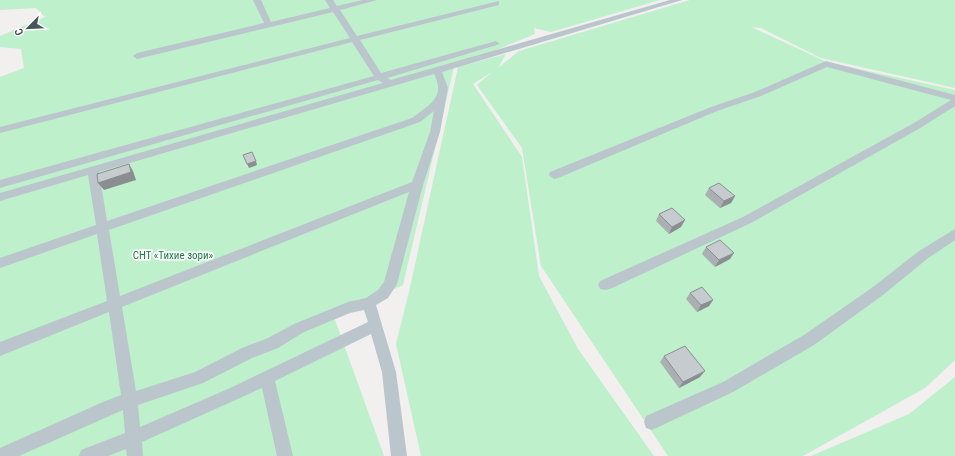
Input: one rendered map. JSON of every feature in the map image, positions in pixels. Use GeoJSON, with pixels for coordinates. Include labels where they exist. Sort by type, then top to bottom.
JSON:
{"type":"FeatureCollection","features":[{"type":"Feature","properties":{"kind":"street"},"geometry":{"type":"LineString","coordinates":[[257,0],[268,24]]}},
{"type":"Feature","properties":{"kind":"street"},"geometry":{"type":"LineString","coordinates":[[329,0],[380,78],[391,83]]}},
{"type":"Feature","properties":{"kind":"street"},"geometry":{"type":"LineString","coordinates":[[137,56],[373,0]]}},
{"type":"Feature","properties":{"kind":"street"},"geometry":{"type":"LineString","coordinates":[[0,197],[678,0]]}},
{"type":"Feature","properties":{"kind":"street"},"geometry":{"type":"LineString","coordinates":[[0,130],[496,3]]}},
{"type":"Feature","properties":{"kind":"street"},"geometry":{"type":"LineString","coordinates":[[0,184],[380,78],[395,72],[496,44]]}},
{"type":"Feature","properties":{"kind":"street"},"geometry":{"type":"LineString","coordinates":[[554,175],[758,94],[826,64],[955,98]]}},
{"type":"Feature","properties":{"kind":"street"},"geometry":{"type":"LineString","coordinates":[[1,456],[108,407],[198,378],[247,353],[273,343],[299,328],[348,308],[369,303],[383,294],[390,284],[417,185],[434,132],[443,92],[441,78],[436,71]]}},
{"type":"Feature","properties":{"kind":"street"},"geometry":{"type":"LineString","coordinates":[[0,263],[101,230],[416,120],[441,100]]}},
{"type":"Feature","properties":{"kind":"street"},"geometry":{"type":"LineString","coordinates":[[605,285],[747,220],[859,156],[918,125],[955,102]]}},
{"type":"Feature","properties":{"kind":"street"},"geometry":{"type":"LineString","coordinates":[[93,170],[113,304],[122,343],[130,401],[134,456]]}},
{"type":"Feature","properties":{"kind":"street"},"geometry":{"type":"LineString","coordinates":[[0,349],[417,185]]}},
{"type":"Feature","properties":{"kind":"street"},"geometry":{"type":"LineString","coordinates":[[652,422],[728,387],[809,340],[878,292],[923,255],[955,234]]}},
{"type":"Feature","properties":{"kind":"street"},"geometry":{"type":"LineString","coordinates":[[369,303],[389,372],[400,456]]}},
{"type":"Feature","properties":{"kind":"street"},"geometry":{"type":"LineString","coordinates":[[87,456],[133,439],[267,378],[376,325]]}},
{"type":"Feature","properties":{"kind":"street"},"geometry":{"type":"LineString","coordinates":[[267,378],[285,456]]}},
{"type":"Feature","properties":{"kind":"green space","name":"СНТ «Тихие зори»"},"geometry":{"type":"Polygon","coordinates":[[[0,0],[660,0],[551,32],[534,28],[535,34],[454,67],[403,285],[334,317],[384,456],[0,456],[0,77],[24,68],[21,49],[0,47],[0,36],[45,17],[36,8],[0,10],[0,0]]]}},
{"type":"Feature","properties":{"kind":"green space"},"geometry":{"type":"Polygon","coordinates":[[[690,0],[955,0],[955,88],[821,58],[761,28],[751,27],[827,62],[955,90],[955,360],[925,388],[803,456],[668,456],[541,266],[522,148],[477,85],[492,72],[473,84],[522,157],[539,276],[578,349],[654,456],[421,456],[396,344],[409,292],[458,67],[506,54],[498,68],[519,51],[690,0]]]}},
{"type":"Feature","properties":{"kind":"green space"},"geometry":{"type":"Polygon","coordinates":[[[955,377],[955,456],[811,456],[909,414],[955,377]]]}},
{"type":"Feature","properties":{"kind":"building"},"geometry":{"type":"Polygon","coordinates":[[[252,152],[256,161],[247,164],[243,155],[252,152]]]}},
{"type":"Feature","properties":{"kind":"building"},"geometry":{"type":"Polygon","coordinates":[[[129,164],[131,172],[98,183],[97,174],[129,164]]]}},
{"type":"Feature","properties":{"kind":"building"},"geometry":{"type":"Polygon","coordinates":[[[719,183],[735,196],[724,201],[709,188],[719,183]]]}},
{"type":"Feature","properties":{"kind":"building"},"geometry":{"type":"Polygon","coordinates":[[[672,208],[685,220],[672,227],[659,214],[672,208]]]}},
{"type":"Feature","properties":{"kind":"building"},"geometry":{"type":"Polygon","coordinates":[[[720,240],[734,253],[719,260],[706,247],[720,240]]]}},
{"type":"Feature","properties":{"kind":"building"},"geometry":{"type":"Polygon","coordinates":[[[702,287],[713,300],[701,305],[690,293],[702,287]]]}},
{"type":"Feature","properties":{"kind":"building"},"geometry":{"type":"Polygon","coordinates":[[[685,346],[705,371],[683,382],[664,356],[685,346]]]}}]}
